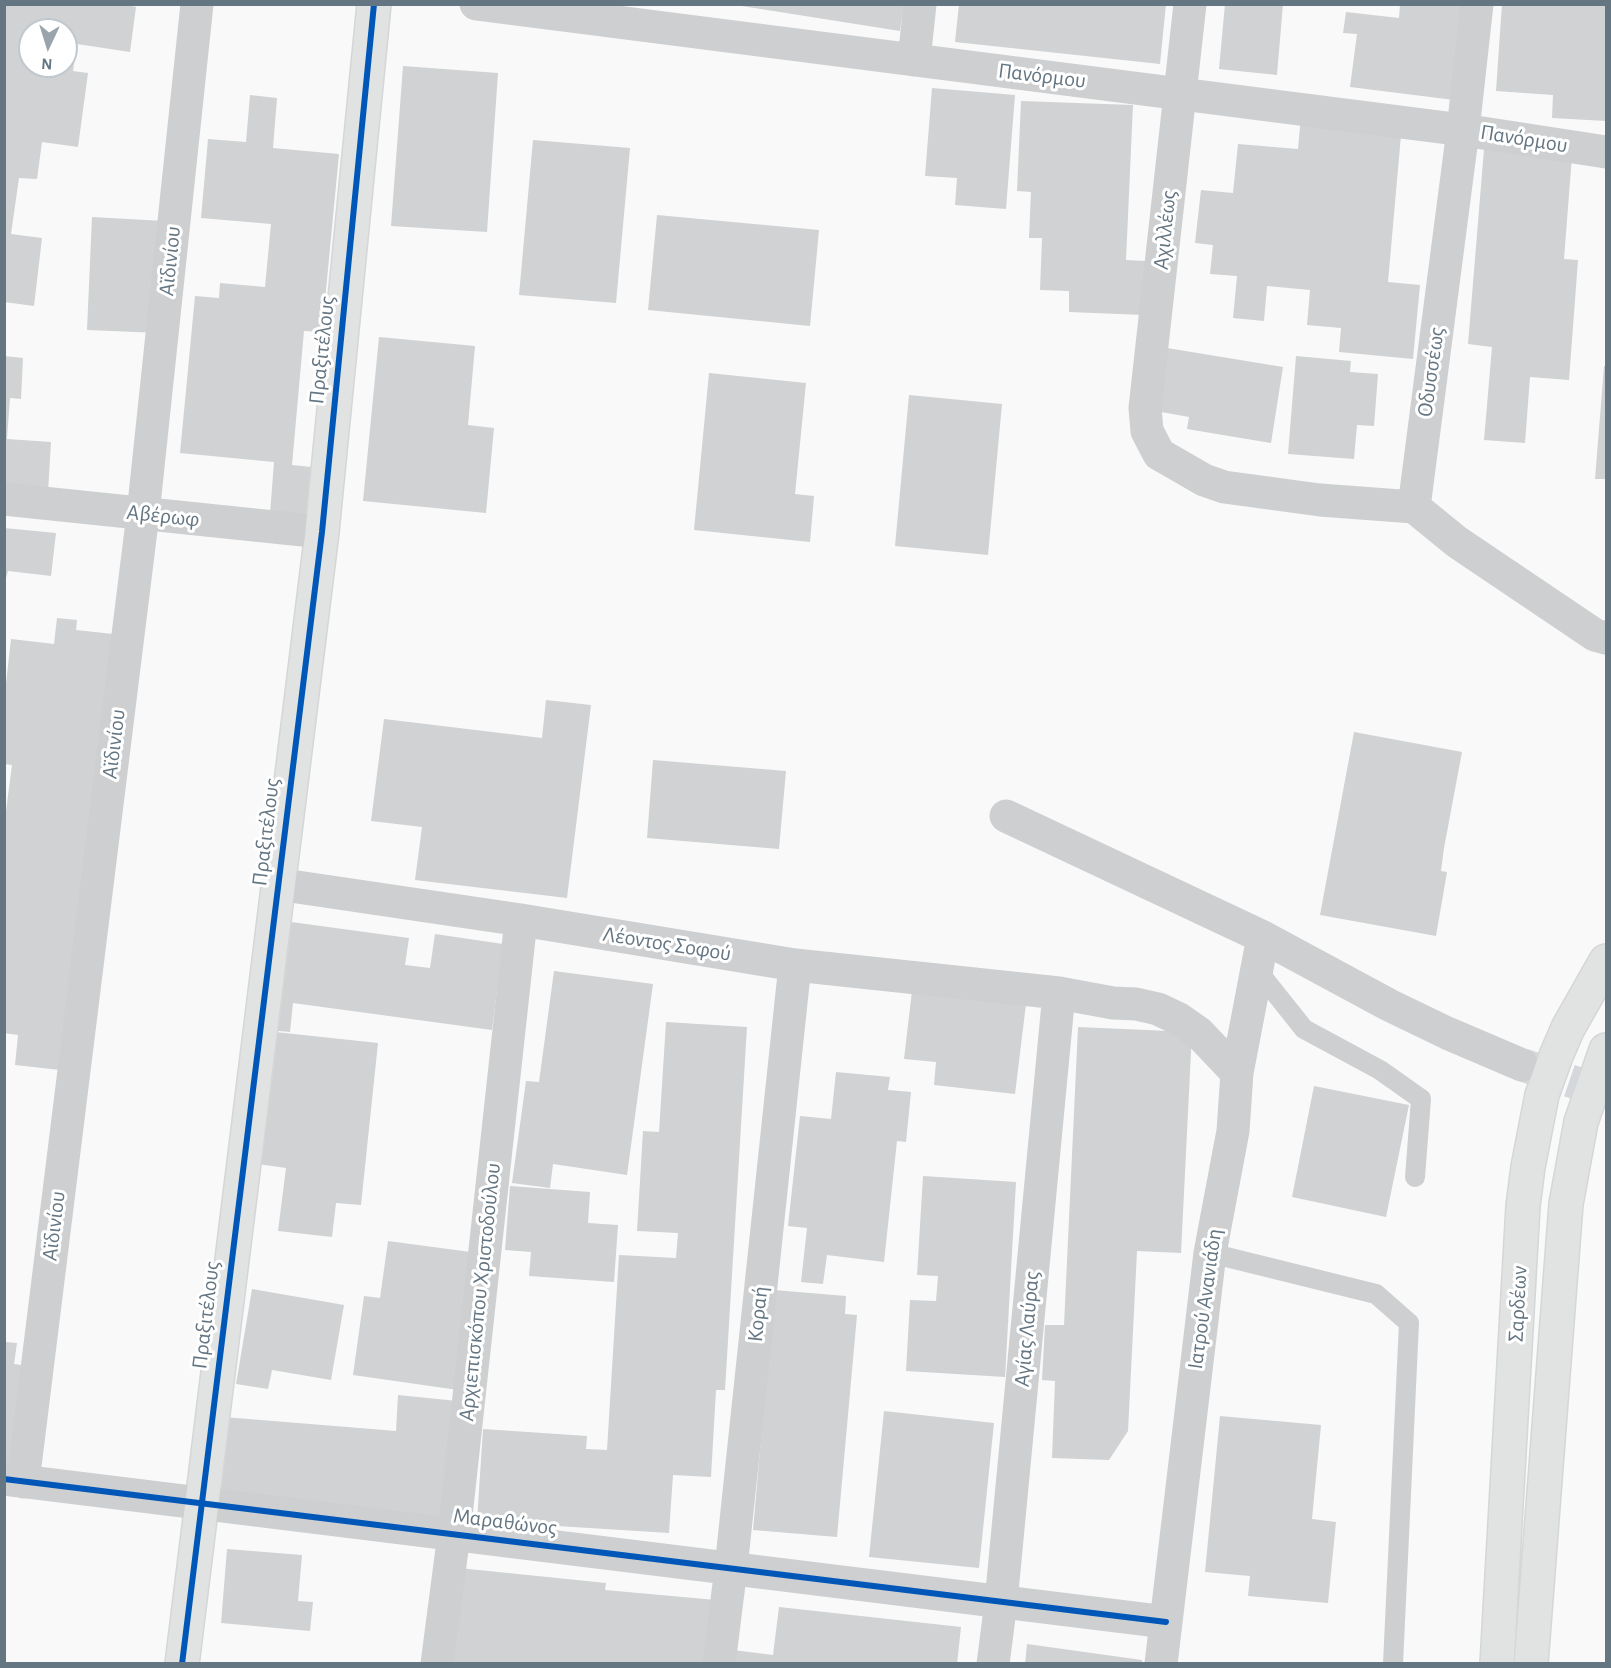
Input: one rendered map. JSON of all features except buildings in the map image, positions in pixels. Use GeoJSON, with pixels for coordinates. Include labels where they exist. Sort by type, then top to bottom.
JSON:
{"type":"FeatureCollection","features":[{"type":"Feature","properties":{"kind":"street","name":"Αϊδινίου"},"geometry":{"type":"LineString","coordinates":[[14,1480],[143,514],[197,4]]}},
{"type":"Feature","properties":{"kind":"street","name":"Πραξιτέλους"},"geometry":{"type":"LineString","coordinates":[[182,1664],[322,532],[374,4]]}},
{"type":"Feature","properties":{"kind":"street","name":"Πανόρμου"},"geometry":{"type":"LineString","coordinates":[[476,4],[632,14],[914,60],[1463,130],[1606,152]]}},
{"type":"Feature","properties":{"kind":"street"},"geometry":{"type":"LineString","coordinates":[[914,60],[920,4]]}},
{"type":"Feature","properties":{"kind":"street","name":"Αχιλλέως"},"geometry":{"type":"LineString","coordinates":[[1190,4],[1145,408],[1147,431],[1159,453],[1204,480],[1224,487],[1320,500],[1414,507]]}},
{"type":"Feature","properties":{"kind":"street","name":"Οδυσσέως"},"geometry":{"type":"LineString","coordinates":[[1414,507],[1477,4]]}},
{"type":"Feature","properties":{"kind":"street","name":"Αβέρωφ"},"geometry":{"type":"LineString","coordinates":[[4,499],[322,532]]}},
{"type":"Feature","properties":{"kind":"street"},"geometry":{"type":"LineString","coordinates":[[1414,507],[1457,542],[1595,635],[1606,638]]}},
{"type":"Feature","properties":{"kind":"street"},"geometry":{"type":"LineString","coordinates":[[1006,816],[1263,937],[1389,1005],[1447,1033],[1522,1065]]}},
{"type":"Feature","properties":{"kind":"street","name":"Λέοντος Σοφού"},"geometry":{"type":"LineString","coordinates":[[278,884],[521,920],[795,965],[1059,993],[1113,1003],[1136,1004],[1158,1009],[1179,1019],[1199,1033],[1237,1073]]}},
{"type":"Feature","properties":{"kind":"street","name":"Αρχιεπισκόπου Χριστοδούλου"},"geometry":{"type":"LineString","coordinates":[[437,1664],[454,1534],[521,920]]}},
{"type":"Feature","properties":{"kind":"street","name":"Ιατρού Ανανιάδη"},"geometry":{"type":"LineString","coordinates":[[1161,1664],[1210,1253],[1233,1131],[1237,1073],[1263,937]]}},
{"type":"Feature","properties":{"kind":"street","name":"Σαρδέων"},"geometry":{"type":"LineString","coordinates":[[1497,1664],[1522,1218],[1528,1167],[1542,1095],[1556,1056],[1568,1028],[1606,961]]}},
{"type":"Feature","properties":{"kind":"street","name":"Κοραή"},"geometry":{"type":"LineString","coordinates":[[719,1664],[795,965]]}},
{"type":"Feature","properties":{"kind":"street","name":"Αγίας Λαύρας"},"geometry":{"type":"LineString","coordinates":[[993,1664],[1001,1602],[1059,993]]}},
{"type":"Feature","properties":{"kind":"street","name":"Σαρδέων"},"geometry":{"type":"LineString","coordinates":[[1531,1664],[1566,1204],[1581,1122],[1606,1050]]}},
{"type":"Feature","properties":{"kind":"street","name":"Μαραθώνος"},"geometry":{"type":"LineString","coordinates":[[14,1480],[1166,1622]]}},
{"type":"Feature","properties":{"kind":"lane"},"geometry":{"type":"LineString","coordinates":[[1257,969],[1304,1029],[1380,1070],[1421,1100],[1415,1177]]}},
{"type":"Feature","properties":{"kind":"lane"},"geometry":{"type":"LineString","coordinates":[[1210,1253],[1376,1294],[1409,1323],[1393,1664]]}},
{"type":"Feature","properties":{"kind":"tunnel"},"geometry":{"type":"LineString","coordinates":[[1523,1065],[1606,1093]]}},
{"type":"Feature","properties":{"kind":"cycle path"},"geometry":{"type":"LineString","coordinates":[[182,1664],[322,532],[374,4]]}},
{"type":"Feature","properties":{"kind":"cycle path"},"geometry":{"type":"LineString","coordinates":[[4,1479],[1166,1622]]}}]}
